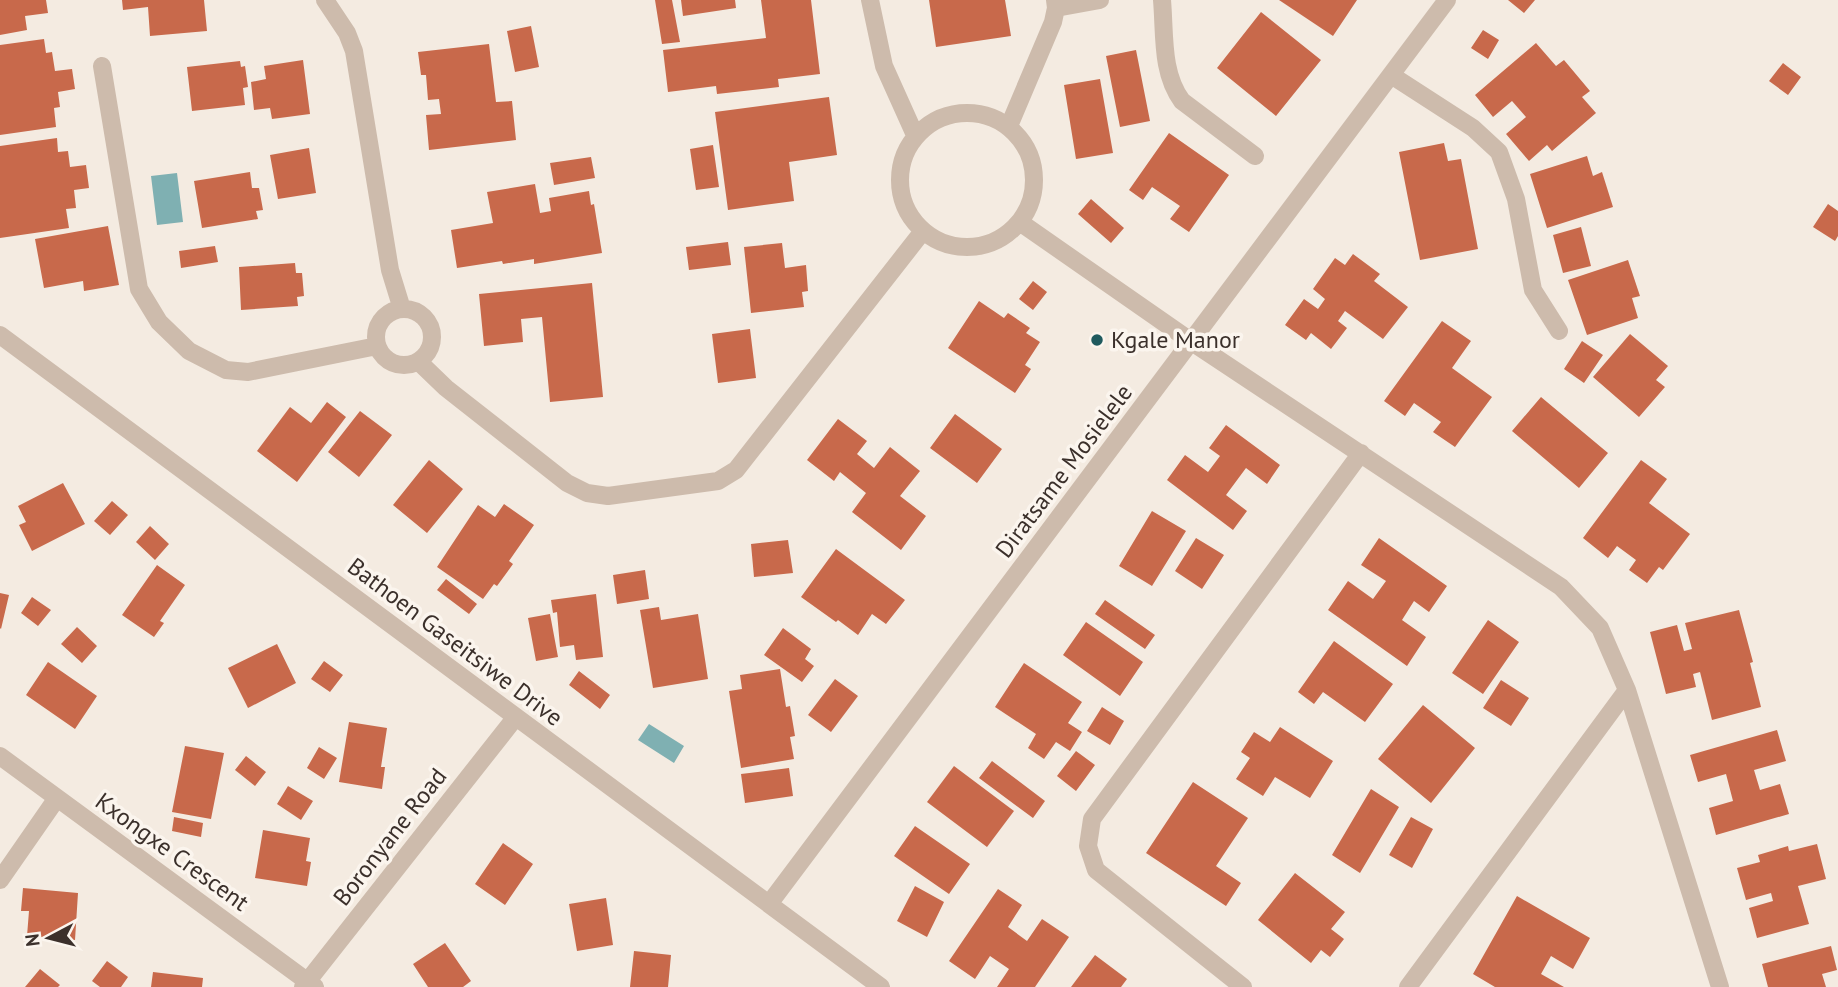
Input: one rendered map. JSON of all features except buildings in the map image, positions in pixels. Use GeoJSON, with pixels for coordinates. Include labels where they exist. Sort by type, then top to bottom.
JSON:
{"type":"FeatureCollection","features":[{"type":"Feature","properties":{"kind":"street"},"geometry":{"type":"LineString","coordinates":[[325,0],[347,33],[354,51],[390,270],[402,309]]}},
{"type":"Feature","properties":{"kind":"street"},"geometry":{"type":"LineString","coordinates":[[870,0],[884,66],[915,135]]}},
{"type":"Feature","properties":{"kind":"street"},"geometry":{"type":"LineString","coordinates":[[1009,127],[1053,22],[1056,4],[1100,0]]}},
{"type":"Feature","properties":{"kind":"street"},"geometry":{"type":"LineString","coordinates":[[1163,0],[1166,61],[1174,90],[1182,101],[1255,156]]}},
{"type":"Feature","properties":{"kind":"street","name":"Diratsame Mosielele"},"geometry":{"type":"LineString","coordinates":[[769,904],[1447,0]]}},
{"type":"Feature","properties":{"kind":"street"},"geometry":{"type":"LineString","coordinates":[[102,66],[139,289],[159,322],[189,351],[226,370],[248,372],[377,346]]}},
{"type":"Feature","properties":{"kind":"street"},"geometry":{"type":"LineString","coordinates":[[1391,75],[1473,128],[1499,152],[1516,199],[1533,290],[1559,331]]}},
{"type":"Feature","properties":{"kind":"street"},"geometry":{"type":"LineString","coordinates":[[961,112],[987,114],[1009,127],[1027,147],[1035,172],[1033,199],[1021,223],[999,240],[973,248],[946,244],[923,231],[907,210],[900,185],[903,158],[915,135],[936,119],[961,112]]}},
{"type":"Feature","properties":{"kind":"street"},"geometry":{"type":"LineString","coordinates":[[1021,223],[1192,342],[1561,587],[1600,628],[1627,690],[1720,987]]}},
{"type":"Feature","properties":{"kind":"street"},"geometry":{"type":"LineString","coordinates":[[419,362],[446,388],[567,483],[587,493],[608,496],[718,481],[736,470],[923,231]]}},
{"type":"Feature","properties":{"kind":"street"},"geometry":{"type":"LineString","coordinates":[[402,309],[414,311],[425,318],[431,328],[432,341],[428,353],[419,362],[394,364],[384,357],[377,346],[376,334],[380,321],[390,313],[402,309]]}},
{"type":"Feature","properties":{"kind":"street","name":"Bathoen Gaseitsiwe Drive"},"geometry":{"type":"LineString","coordinates":[[0,335],[881,987]]}},
{"type":"Feature","properties":{"kind":"street"},"geometry":{"type":"LineString","coordinates":[[1243,987],[1096,870],[1088,846],[1092,819],[1361,453]]}},
{"type":"Feature","properties":{"kind":"street"},"geometry":{"type":"LineString","coordinates":[[1408,987],[1627,690]]}},
{"type":"Feature","properties":{"kind":"street","name":"Boronyane Road"},"geometry":{"type":"LineString","coordinates":[[309,985],[515,718]]}},
{"type":"Feature","properties":{"kind":"street","name":"Kxongxe Crescent"},"geometry":{"type":"LineString","coordinates":[[0,756],[309,985]]}},
{"type":"Feature","properties":{"kind":"street"},"geometry":{"type":"LineString","coordinates":[[0,880],[57,798]]}},
{"type":"Feature","properties":{"kind":"water"},"geometry":{"type":"Polygon","coordinates":[[[177,173],[183,222],[157,225],[151,176],[177,173]]]}},
{"type":"Feature","properties":{"kind":"water"},"geometry":{"type":"Polygon","coordinates":[[[649,724],[684,746],[674,763],[638,740],[649,724]]]}},
{"type":"Feature","properties":{"kind":"place","name":"Kgale Manor"},"geometry":{"type":"Point","coordinates":[1097,340]}}]}
